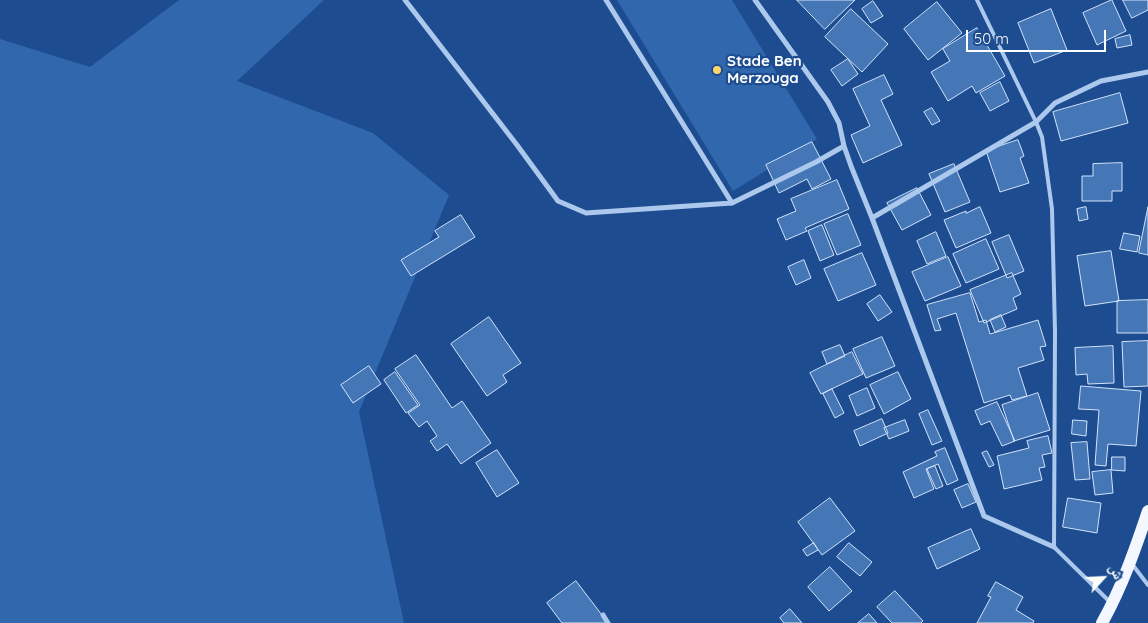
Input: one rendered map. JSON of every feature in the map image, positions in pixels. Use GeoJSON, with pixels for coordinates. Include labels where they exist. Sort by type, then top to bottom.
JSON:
{"type":"FeatureCollection","features":[{"type":"Feature","properties":{"kind":"main road"},"geometry":{"type":"LineString","coordinates":[[1102,623],[1131,562],[1148,511]]}},
{"type":"Feature","properties":{"kind":"street"},"geometry":{"type":"LineString","coordinates":[[405,0],[558,201],[586,212],[732,202],[816,162],[844,146]]}},
{"type":"Feature","properties":{"kind":"street"},"geometry":{"type":"LineString","coordinates":[[606,0],[732,202]]}},
{"type":"Feature","properties":{"kind":"street"},"geometry":{"type":"LineString","coordinates":[[755,0],[828,102],[839,123],[851,166],[984,516],[1054,547]]}},
{"type":"Feature","properties":{"kind":"street"},"geometry":{"type":"LineString","coordinates":[[872,218],[1036,122],[1055,103],[1100,81],[1148,72]]}},
{"type":"Feature","properties":{"kind":"street"},"geometry":{"type":"LineString","coordinates":[[603,615],[608,623]]}},
{"type":"Feature","properties":{"kind":"lane"},"geometry":{"type":"LineString","coordinates":[[977,0],[1042,138],[1052,209],[1055,331],[1054,547],[1112,604]]}},
{"type":"Feature","properties":{"kind":"lane"},"geometry":{"type":"LineString","coordinates":[[1131,562],[1148,585]]}},
{"type":"Feature","properties":{"kind":"shaded area"},"geometry":{"type":"Polygon","coordinates":[[[179,0],[324,0],[237,81],[373,133],[449,195],[359,412],[404,623],[0,623],[0,39],[90,67],[179,0]]]}},
{"type":"Feature","properties":{"kind":"shaded area","name":"Stade Ben Merzouga"},"geometry":{"type":"Polygon","coordinates":[[[617,0],[732,0],[817,139],[733,191],[617,0]]]}},
{"type":"Feature","properties":{"kind":"building"},"geometry":{"type":"Polygon","coordinates":[[[797,0],[855,0],[825,29],[797,0]]]}},
{"type":"Feature","properties":{"kind":"building"},"geometry":{"type":"Polygon","coordinates":[[[1112,0],[1126,31],[1097,45],[1083,13],[1112,0]]]}},
{"type":"Feature","properties":{"kind":"building"},"geometry":{"type":"Polygon","coordinates":[[[1123,0],[1148,0],[1148,10],[1132,18],[1123,0]]]}},
{"type":"Feature","properties":{"kind":"building"},"geometry":{"type":"Polygon","coordinates":[[[873,1],[883,16],[871,23],[862,9],[873,1]]]}},
{"type":"Feature","properties":{"kind":"building"},"geometry":{"type":"Polygon","coordinates":[[[937,2],[962,33],[928,60],[904,29],[937,2]]]}},
{"type":"Feature","properties":{"kind":"building"},"geometry":{"type":"Polygon","coordinates":[[[851,9],[888,44],[862,72],[825,37],[851,9]]]}},
{"type":"Feature","properties":{"kind":"building"},"geometry":{"type":"Polygon","coordinates":[[[1051,9],[1067,50],[1034,63],[1018,23],[1051,9]]]}},
{"type":"Feature","properties":{"kind":"building"},"geometry":{"type":"Polygon","coordinates":[[[977,28],[1005,76],[976,93],[972,86],[948,101],[931,72],[950,61],[943,49],[977,28]]]}},
{"type":"Feature","properties":{"kind":"building"},"geometry":{"type":"Polygon","coordinates":[[[1130,35],[1132,45],[1117,48],[1115,39],[1130,35]]]}},
{"type":"Feature","properties":{"kind":"building"},"geometry":{"type":"Polygon","coordinates":[[[848,59],[858,74],[842,86],[831,70],[848,59]]]}},
{"type":"Feature","properties":{"kind":"building"},"geometry":{"type":"Polygon","coordinates":[[[884,75],[893,94],[881,100],[902,145],[863,163],[851,135],[870,126],[853,89],[884,75]]]}},
{"type":"Feature","properties":{"kind":"building"},"geometry":{"type":"Polygon","coordinates":[[[1000,82],[1009,101],[990,111],[980,93],[1000,82]]]}},
{"type":"Feature","properties":{"kind":"building"},"geometry":{"type":"Polygon","coordinates":[[[1120,93],[1128,123],[1061,141],[1053,112],[1120,93]]]}},
{"type":"Feature","properties":{"kind":"building"},"geometry":{"type":"Polygon","coordinates":[[[932,108],[940,121],[932,125],[924,112],[932,108]]]}},
{"type":"Feature","properties":{"kind":"building"},"geometry":{"type":"Polygon","coordinates":[[[1018,140],[1024,156],[1020,158],[1029,183],[1000,192],[986,151],[1018,140]]]}},
{"type":"Feature","properties":{"kind":"building"},"geometry":{"type":"Polygon","coordinates":[[[812,142],[831,179],[812,189],[807,179],[779,193],[766,165],[812,142]]]}},
{"type":"Feature","properties":{"kind":"building"},"geometry":{"type":"Polygon","coordinates":[[[1122,163],[1122,191],[1112,191],[1112,201],[1082,201],[1082,176],[1093,176],[1093,164],[1122,163]]]}},
{"type":"Feature","properties":{"kind":"building"},"geometry":{"type":"Polygon","coordinates":[[[954,164],[970,202],[945,212],[929,174],[954,164]]]}},
{"type":"Feature","properties":{"kind":"building"},"geometry":{"type":"Polygon","coordinates":[[[837,180],[849,209],[805,228],[807,231],[786,240],[777,219],[796,211],[791,199],[837,180]]]}},
{"type":"Feature","properties":{"kind":"building"},"geometry":{"type":"Polygon","coordinates":[[[917,188],[931,215],[902,230],[887,203],[917,188]]]}},
{"type":"Feature","properties":{"kind":"building"},"geometry":{"type":"Polygon","coordinates":[[[980,207],[991,233],[956,248],[944,220],[980,207]]]}},
{"type":"Feature","properties":{"kind":"building"},"geometry":{"type":"Polygon","coordinates":[[[1086,207],[1088,219],[1079,221],[1077,209],[1086,207]]]}},
{"type":"Feature","properties":{"kind":"building"},"geometry":{"type":"Polygon","coordinates":[[[1148,207],[1148,255],[1139,253],[1148,207]]]}},
{"type":"Feature","properties":{"kind":"building"},"geometry":{"type":"Polygon","coordinates":[[[848,214],[861,245],[837,255],[824,224],[848,214]]]}},
{"type":"Feature","properties":{"kind":"building"},"geometry":{"type":"Polygon","coordinates":[[[461,215],[475,237],[411,276],[401,260],[439,237],[435,231],[461,215]]]}},
{"type":"Feature","properties":{"kind":"building"},"geometry":{"type":"Polygon","coordinates":[[[822,225],[834,255],[820,261],[808,231],[822,225]]]}},
{"type":"Feature","properties":{"kind":"building"},"geometry":{"type":"Polygon","coordinates":[[[936,232],[946,256],[927,264],[917,241],[936,232]]]}},
{"type":"Feature","properties":{"kind":"building"},"geometry":{"type":"Polygon","coordinates":[[[1124,233],[1140,236],[1137,252],[1120,249],[1124,233]]]}},
{"type":"Feature","properties":{"kind":"building"},"geometry":{"type":"Polygon","coordinates":[[[1009,235],[1024,271],[1007,278],[992,242],[1009,235]]]}},
{"type":"Feature","properties":{"kind":"building"},"geometry":{"type":"Polygon","coordinates":[[[986,239],[999,269],[966,283],[953,254],[986,239]]]}},
{"type":"Feature","properties":{"kind":"building"},"geometry":{"type":"Polygon","coordinates":[[[1111,251],[1119,301],[1085,306],[1077,256],[1111,251]]]}},
{"type":"Feature","properties":{"kind":"building"},"geometry":{"type":"Polygon","coordinates":[[[862,253],[876,285],[838,301],[824,269],[862,253]]]}},
{"type":"Feature","properties":{"kind":"building"},"geometry":{"type":"Polygon","coordinates":[[[948,257],[961,286],[925,301],[912,272],[948,257]]]}},
{"type":"Feature","properties":{"kind":"building"},"geometry":{"type":"Polygon","coordinates":[[[804,260],[811,278],[796,285],[788,267],[804,260]]]}},
{"type":"Feature","properties":{"kind":"building"},"geometry":{"type":"Polygon","coordinates":[[[1012,273],[1021,294],[1013,298],[1017,309],[984,323],[970,290],[1012,273]]]}},
{"type":"Feature","properties":{"kind":"building"},"geometry":{"type":"Polygon","coordinates":[[[970,293],[979,322],[986,320],[990,334],[1038,320],[1046,346],[1040,347],[1044,360],[1018,368],[1027,396],[1012,400],[1010,395],[984,403],[956,313],[937,319],[941,330],[935,331],[927,305],[970,293]]]}},
{"type":"Feature","properties":{"kind":"building"},"geometry":{"type":"Polygon","coordinates":[[[880,295],[892,312],[878,321],[867,304],[880,295]]]}},
{"type":"Feature","properties":{"kind":"building"},"geometry":{"type":"Polygon","coordinates":[[[1148,300],[1148,333],[1117,333],[1117,301],[1148,300]]]}},
{"type":"Feature","properties":{"kind":"building"},"geometry":{"type":"Polygon","coordinates":[[[1001,315],[1006,327],[995,332],[990,320],[1001,315]]]}},
{"type":"Feature","properties":{"kind":"building"},"geometry":{"type":"Polygon","coordinates":[[[489,317],[521,363],[503,375],[507,382],[487,396],[451,344],[489,317]]]}},
{"type":"Feature","properties":{"kind":"building"},"geometry":{"type":"Polygon","coordinates":[[[882,337],[895,366],[866,378],[853,349],[882,337]]]}},
{"type":"Feature","properties":{"kind":"building"},"geometry":{"type":"Polygon","coordinates":[[[1148,341],[1148,386],[1124,387],[1122,342],[1148,341]]]}},
{"type":"Feature","properties":{"kind":"building"},"geometry":{"type":"Polygon","coordinates":[[[840,345],[845,356],[827,364],[822,352],[840,345]]]}},
{"type":"Feature","properties":{"kind":"building"},"geometry":{"type":"Polygon","coordinates":[[[1113,346],[1114,383],[1088,384],[1087,374],[1076,375],[1075,348],[1113,346]]]}},
{"type":"Feature","properties":{"kind":"building"},"geometry":{"type":"Polygon","coordinates":[[[852,352],[863,374],[821,394],[810,373],[852,352]]]}},
{"type":"Feature","properties":{"kind":"building"},"geometry":{"type":"Polygon","coordinates":[[[416,355],[452,408],[462,401],[491,443],[461,464],[447,444],[437,451],[430,441],[437,436],[427,421],[419,427],[408,413],[420,405],[395,369],[416,355]]]}},
{"type":"Feature","properties":{"kind":"building"},"geometry":{"type":"Polygon","coordinates":[[[369,366],[381,384],[353,403],[341,385],[369,366]]]}},
{"type":"Feature","properties":{"kind":"building"},"geometry":{"type":"Polygon","coordinates":[[[395,372],[418,405],[406,413],[384,380],[395,372]]]}},
{"type":"Feature","properties":{"kind":"building"},"geometry":{"type":"Polygon","coordinates":[[[898,372],[911,399],[884,414],[870,385],[898,372]]]}},
{"type":"Feature","properties":{"kind":"building"},"geometry":{"type":"Polygon","coordinates":[[[1081,386],[1141,391],[1136,446],[1108,444],[1106,466],[1095,465],[1099,410],[1079,409],[1081,386]]]}},
{"type":"Feature","properties":{"kind":"building"},"geometry":{"type":"Polygon","coordinates":[[[867,388],[875,408],[857,416],[849,396],[867,388]]]}},
{"type":"Feature","properties":{"kind":"building"},"geometry":{"type":"Polygon","coordinates":[[[832,389],[844,413],[835,418],[823,394],[832,389]]]}},
{"type":"Feature","properties":{"kind":"building"},"geometry":{"type":"Polygon","coordinates":[[[1038,393],[1050,430],[1014,441],[1002,405],[1038,393]]]}},
{"type":"Feature","properties":{"kind":"building"},"geometry":{"type":"Polygon","coordinates":[[[997,402],[1015,441],[1002,446],[990,421],[981,425],[975,411],[997,402]]]}},
{"type":"Feature","properties":{"kind":"building"},"geometry":{"type":"Polygon","coordinates":[[[928,410],[942,441],[932,445],[919,414],[928,410]]]}},
{"type":"Feature","properties":{"kind":"building"},"geometry":{"type":"Polygon","coordinates":[[[882,419],[888,433],[860,446],[854,431],[882,419]]]}},
{"type":"Feature","properties":{"kind":"building"},"geometry":{"type":"Polygon","coordinates":[[[905,420],[909,431],[889,439],[884,428],[905,420]]]}},
{"type":"Feature","properties":{"kind":"building"},"geometry":{"type":"Polygon","coordinates":[[[1073,420],[1087,421],[1086,436],[1072,434],[1073,420]]]}},
{"type":"Feature","properties":{"kind":"building"},"geometry":{"type":"Polygon","coordinates":[[[1048,436],[1052,453],[1042,455],[1045,467],[1039,468],[1042,480],[1004,489],[997,456],[1029,448],[1027,441],[1048,436]]]}},
{"type":"Feature","properties":{"kind":"building"},"geometry":{"type":"Polygon","coordinates":[[[1087,442],[1090,479],[1075,480],[1071,443],[1087,442]]]}},
{"type":"Feature","properties":{"kind":"building"},"geometry":{"type":"Polygon","coordinates":[[[945,448],[958,480],[947,485],[938,464],[926,469],[934,489],[914,498],[903,472],[937,456],[935,452],[945,448]]]}},
{"type":"Feature","properties":{"kind":"building"},"geometry":{"type":"Polygon","coordinates":[[[497,450],[519,483],[497,497],[476,463],[497,450]]]}},
{"type":"Feature","properties":{"kind":"building"},"geometry":{"type":"Polygon","coordinates":[[[987,451],[994,465],[989,467],[982,453],[987,451]]]}},
{"type":"Feature","properties":{"kind":"building"},"geometry":{"type":"Polygon","coordinates":[[[1112,457],[1125,457],[1125,471],[1112,470],[1112,457]]]}},
{"type":"Feature","properties":{"kind":"building"},"geometry":{"type":"Polygon","coordinates":[[[935,466],[943,486],[936,489],[927,469],[935,466]]]}},
{"type":"Feature","properties":{"kind":"building"},"geometry":{"type":"Polygon","coordinates":[[[1111,470],[1113,493],[1095,495],[1092,472],[1111,470]]]}},
{"type":"Feature","properties":{"kind":"building"},"geometry":{"type":"Polygon","coordinates":[[[968,484],[976,502],[962,508],[954,490],[968,484]]]}},
{"type":"Feature","properties":{"kind":"building"},"geometry":{"type":"Polygon","coordinates":[[[830,498],[855,531],[822,555],[798,522],[830,498]]]}},
{"type":"Feature","properties":{"kind":"building"},"geometry":{"type":"Polygon","coordinates":[[[1068,498],[1101,503],[1097,533],[1063,527],[1068,498]]]}},
{"type":"Feature","properties":{"kind":"building"},"geometry":{"type":"Polygon","coordinates":[[[971,529],[980,549],[937,569],[928,548],[971,529]]]}},
{"type":"Feature","properties":{"kind":"building"},"geometry":{"type":"Polygon","coordinates":[[[814,543],[818,550],[807,556],[803,550],[814,543]]]}},
{"type":"Feature","properties":{"kind":"building"},"geometry":{"type":"Polygon","coordinates":[[[849,543],[872,562],[860,576],[837,557],[849,543]]]}},
{"type":"Feature","properties":{"kind":"building"},"geometry":{"type":"Polygon","coordinates":[[[830,567],[852,591],[829,611],[808,587],[830,567]]]}},
{"type":"Feature","properties":{"kind":"building"},"geometry":{"type":"Polygon","coordinates":[[[576,581],[608,623],[562,623],[547,603],[576,581]]]}},
{"type":"Feature","properties":{"kind":"building"},"geometry":{"type":"Polygon","coordinates":[[[996,582],[1023,597],[1016,610],[1034,621],[1033,623],[977,623],[991,597],[988,596],[996,582]]]}},
{"type":"Feature","properties":{"kind":"building"},"geometry":{"type":"Polygon","coordinates":[[[895,591],[923,621],[921,623],[892,623],[877,607],[895,591]]]}},
{"type":"Feature","properties":{"kind":"building"},"geometry":{"type":"Polygon","coordinates":[[[790,609],[802,623],[784,623],[780,618],[790,609]]]}},
{"type":"Feature","properties":{"kind":"building"},"geometry":{"type":"Polygon","coordinates":[[[869,614],[877,623],[858,623],[869,614]]]}},
{"type":"Feature","properties":{"kind":"place","name":"Stade Ben Merzouga"},"geometry":{"type":"Point","coordinates":[717,70]}}]}
